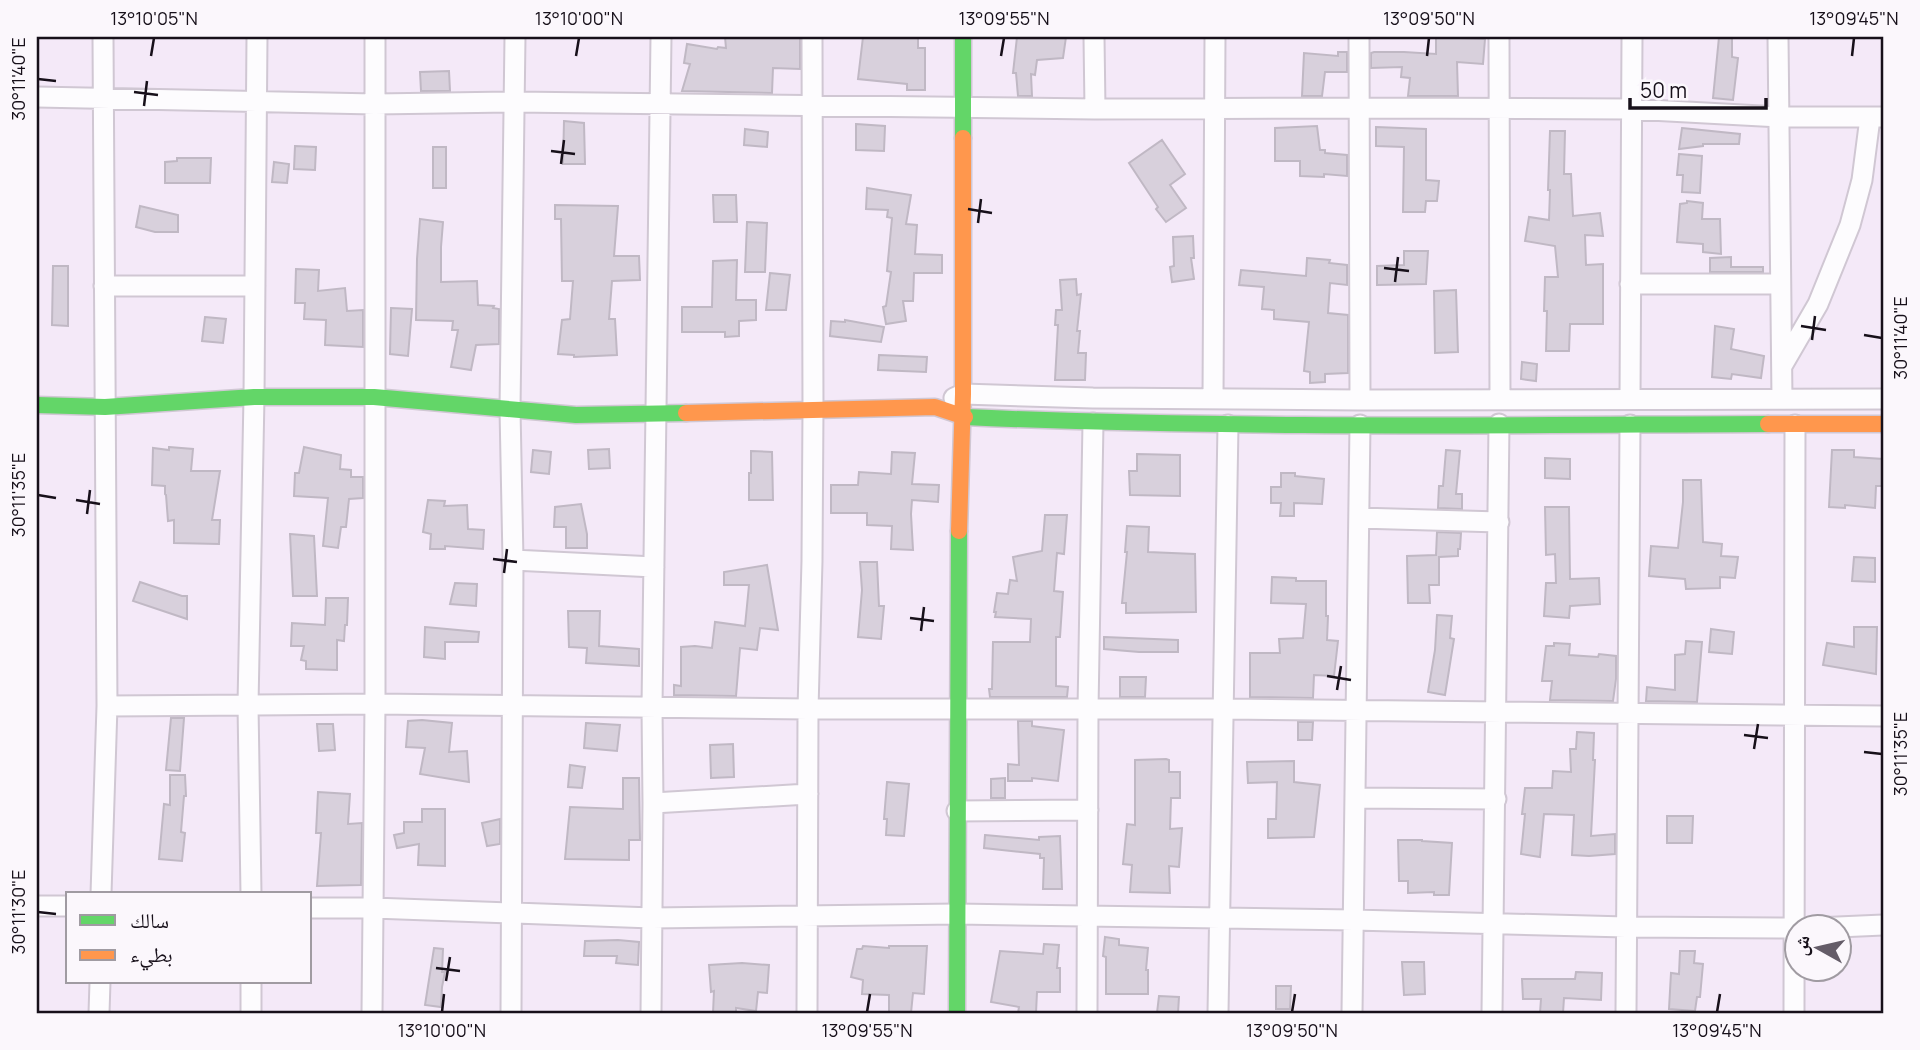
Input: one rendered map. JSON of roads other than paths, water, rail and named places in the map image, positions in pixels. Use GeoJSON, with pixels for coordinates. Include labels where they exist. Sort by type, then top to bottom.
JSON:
{"type":"FeatureCollection","features":[{"type":"Feature","properties":{"kind":"street"},"geometry":{"type":"LineString","coordinates":[[101,892],[107,706],[103,37]]}},
{"type":"Feature","properties":{"kind":"street"},"geometry":{"type":"LineString","coordinates":[[251,892],[248,705],[257,37]]}},
{"type":"Feature","properties":{"kind":"street"},"geometry":{"type":"LineString","coordinates":[[372,1013],[375,37]]}},
{"type":"Feature","properties":{"kind":"street"},"geometry":{"type":"LineString","coordinates":[[510,1013],[513,561],[510,410],[515,37]]}},
{"type":"Feature","properties":{"kind":"street"},"geometry":{"type":"LineString","coordinates":[[651,1013],[652,707],[661,37]]}},
{"type":"Feature","properties":{"kind":"street"},"geometry":{"type":"LineString","coordinates":[[807,1013],[813,409],[812,37]]}},
{"type":"Feature","properties":{"kind":"street"},"geometry":{"type":"LineString","coordinates":[[957,1013],[958,563],[963,394],[963,37]]}},
{"type":"Feature","properties":{"kind":"street"},"geometry":{"type":"LineString","coordinates":[[1094,37],[1095,109]]}},
{"type":"Feature","properties":{"kind":"street"},"geometry":{"type":"LineString","coordinates":[[1213,398],[1215,37]]}},
{"type":"Feature","properties":{"kind":"street"},"geometry":{"type":"LineString","coordinates":[[1359,37],[1360,400]]}},
{"type":"Feature","properties":{"kind":"street"},"geometry":{"type":"LineString","coordinates":[[1499,37],[1500,399]]}},
{"type":"Feature","properties":{"kind":"street"},"geometry":{"type":"LineString","coordinates":[[1630,399],[1632,37]]}},
{"type":"Feature","properties":{"kind":"street"},"geometry":{"type":"LineString","coordinates":[[1778,37],[1782,399]]}},
{"type":"Feature","properties":{"kind":"street"},"geometry":{"type":"LineString","coordinates":[[37,97],[257,102],[514,102],[1095,109],[1632,109],[1780,117],[1876,118],[1850,225],[1818,304],[1781,367]]}},
{"type":"Feature","properties":{"kind":"street"},"geometry":{"type":"LineString","coordinates":[[1630,284],[1779,284]]}},
{"type":"Feature","properties":{"kind":"street"},"geometry":{"type":"LineString","coordinates":[[104,286],[255,285]]}},
{"type":"Feature","properties":{"kind":"street"},"geometry":{"type":"LineString","coordinates":[[935,407],[963,394],[1360,400],[1883,399]]}},
{"type":"Feature","properties":{"kind":"street"},"geometry":{"type":"LineString","coordinates":[[37,405],[105,407],[254,397],[374,397],[576,415],[935,407],[962,417],[1093,423],[1883,424]]}},
{"type":"Feature","properties":{"kind":"street"},"geometry":{"type":"LineString","coordinates":[[1087,1013],[1093,423]]}},
{"type":"Feature","properties":{"kind":"street"},"geometry":{"type":"LineString","coordinates":[[1492,1013],[1499,424]]}},
{"type":"Feature","properties":{"kind":"street"},"geometry":{"type":"LineString","coordinates":[[1218,1013],[1228,425]]}},
{"type":"Feature","properties":{"kind":"street"},"geometry":{"type":"LineString","coordinates":[[1352,1013],[1360,425]]}},
{"type":"Feature","properties":{"kind":"street"},"geometry":{"type":"LineString","coordinates":[[1626,1013],[1630,425]]}},
{"type":"Feature","properties":{"kind":"street"},"geometry":{"type":"LineString","coordinates":[[1795,425],[1796,914]]}},
{"type":"Feature","properties":{"kind":"street"},"geometry":{"type":"LineString","coordinates":[[1359,518],[1499,522]]}},
{"type":"Feature","properties":{"kind":"street"},"geometry":{"type":"LineString","coordinates":[[513,561],[654,567]]}},
{"type":"Feature","properties":{"kind":"street"},"geometry":{"type":"LineString","coordinates":[[107,706],[375,704],[1883,716]]}},
{"type":"Feature","properties":{"kind":"street"},"geometry":{"type":"LineString","coordinates":[[653,803],[808,794]]}},
{"type":"Feature","properties":{"kind":"street"},"geometry":{"type":"LineString","coordinates":[[1355,798],[1496,799]]}},
{"type":"Feature","properties":{"kind":"street"},"geometry":{"type":"LineString","coordinates":[[957,811],[1087,810]]}},
{"type":"Feature","properties":{"kind":"street"},"geometry":{"type":"LineString","coordinates":[[37,906],[66,906]]}},
{"type":"Feature","properties":{"kind":"street"},"geometry":{"type":"LineString","coordinates":[[312,908],[652,918],[957,914],[1784,928]]}},
{"type":"Feature","properties":{"kind":"street"},"geometry":{"type":"LineString","coordinates":[[1854,926],[1883,925]]}},
{"type":"Feature","properties":{"kind":"street"},"geometry":{"type":"LineString","coordinates":[[99,1013],[100,984]]}},
{"type":"Feature","properties":{"kind":"street"},"geometry":{"type":"LineString","coordinates":[[251,984],[251,1013]]}},
{"type":"Feature","properties":{"kind":"street"},"geometry":{"type":"LineString","coordinates":[[1794,1013],[1795,984]]}}]}
